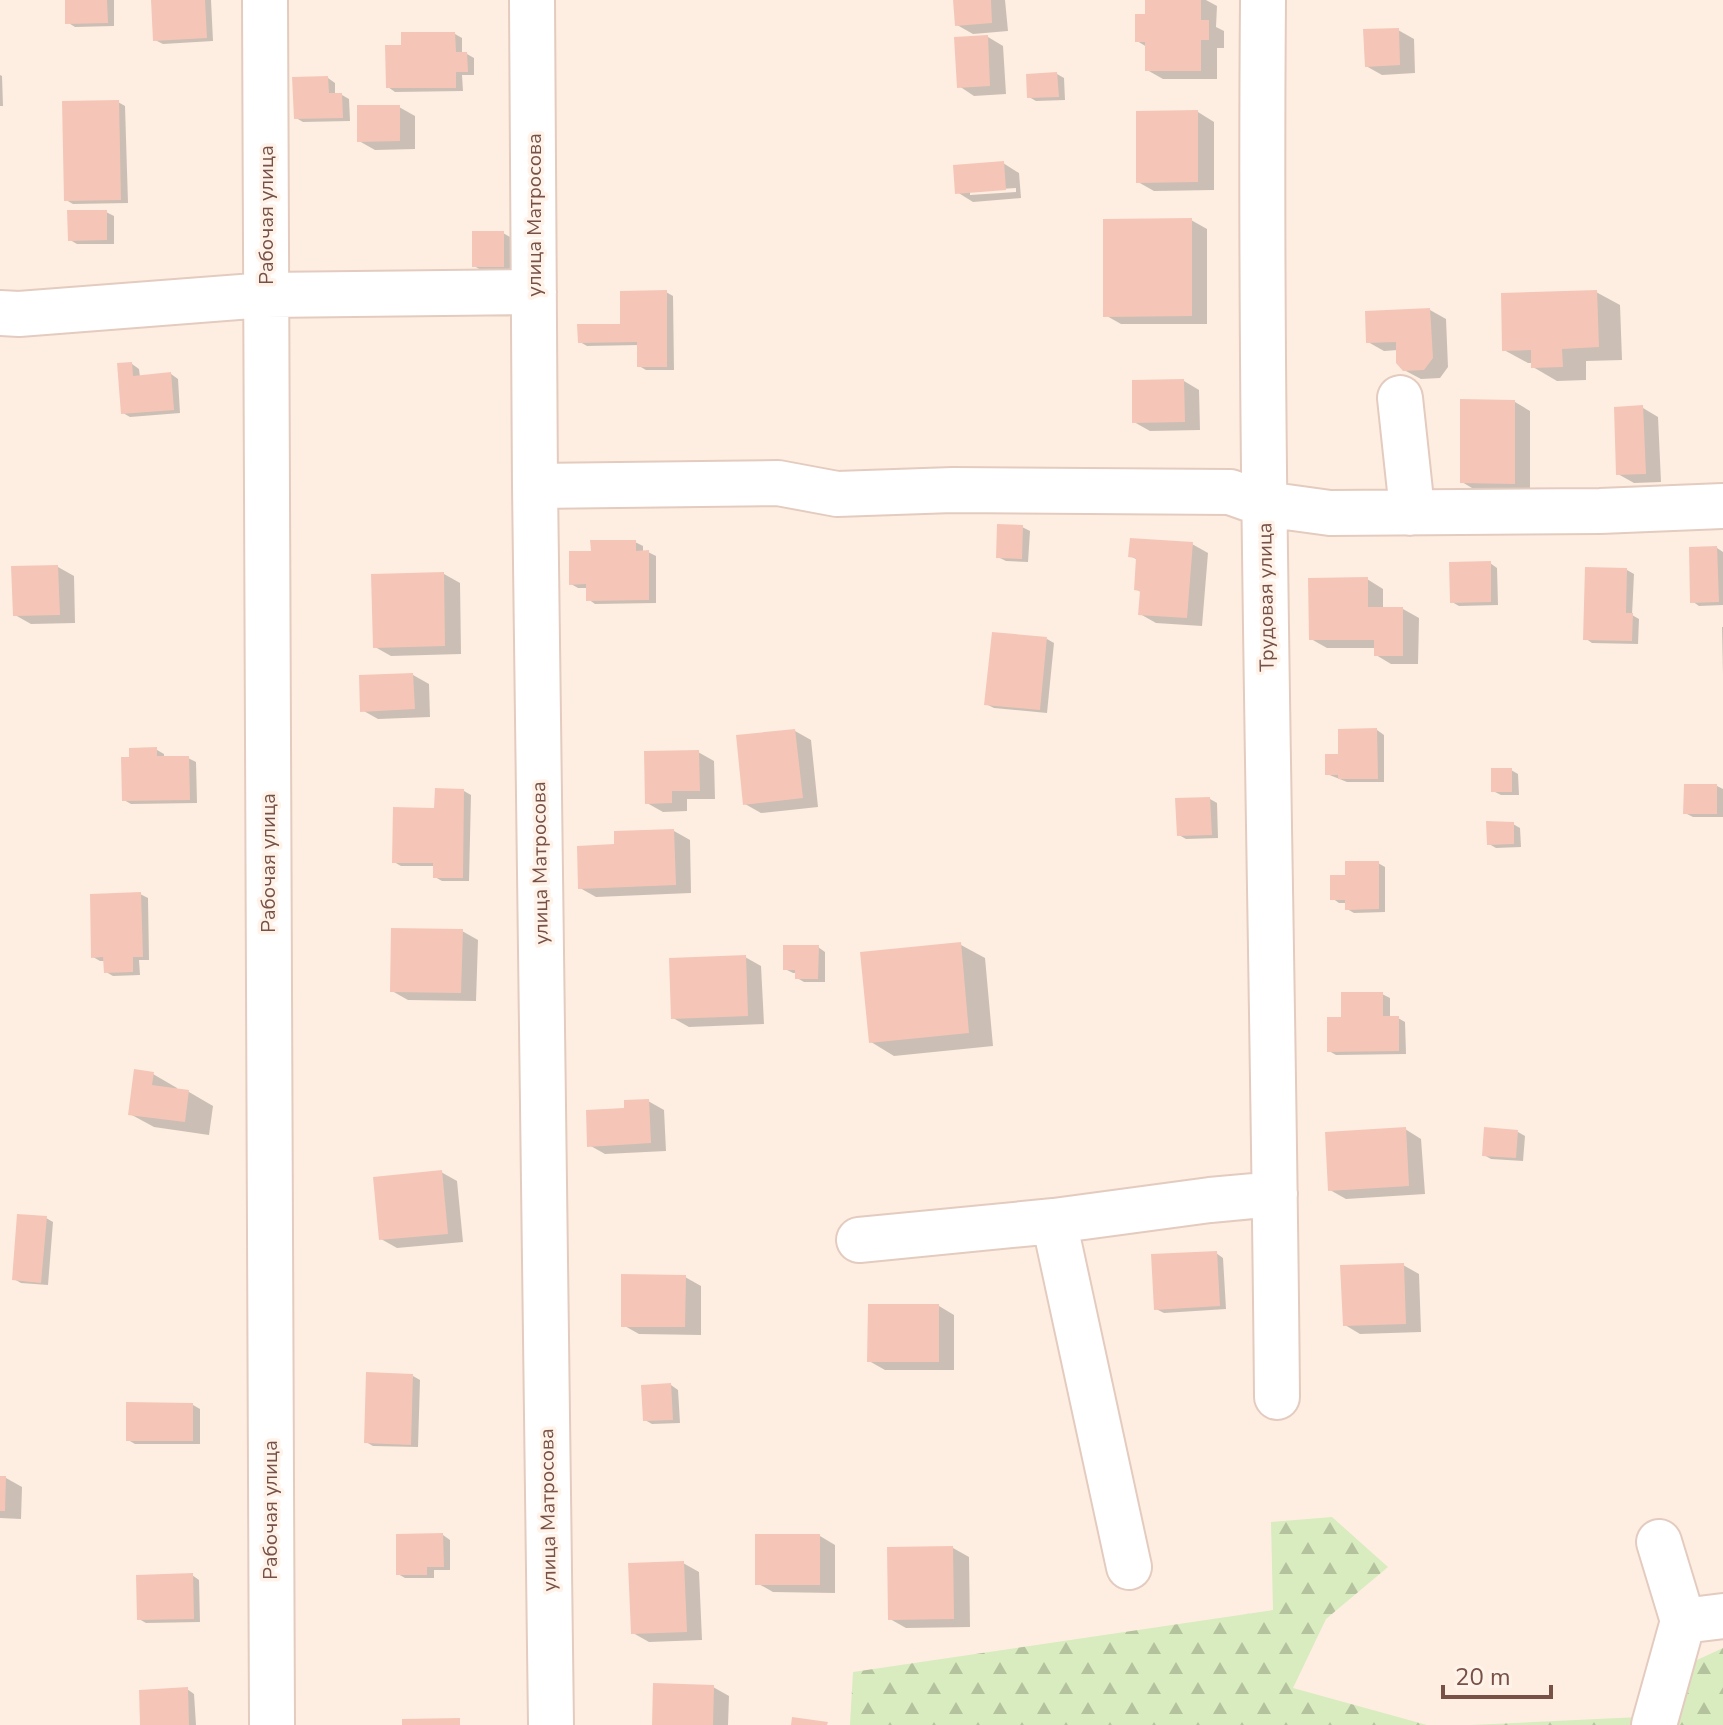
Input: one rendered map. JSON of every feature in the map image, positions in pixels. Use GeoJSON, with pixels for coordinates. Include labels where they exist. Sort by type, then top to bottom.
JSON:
{"type":"FeatureCollection","features":[{"type":"Feature","properties":{"kind":"street","name":"Рабочая улица"},"geometry":{"type":"LineString","coordinates":[[265,0],[272,1725]]}},
{"type":"Feature","properties":{"kind":"street","name":"улица Матросова"},"geometry":{"type":"LineString","coordinates":[[532,0],[551,1725]]}},
{"type":"Feature","properties":{"kind":"street","name":"Трудовая улица"},"geometry":{"type":"LineString","coordinates":[[1263,0],[1264,504],[1277,1397]]}},
{"type":"Feature","properties":{"kind":"street"},"geometry":{"type":"LineString","coordinates":[[0,313],[266,295],[534,292]]}},
{"type":"Feature","properties":{"kind":"street"},"geometry":{"type":"LineString","coordinates":[[1400,398],[1410,513]]}},
{"type":"Feature","properties":{"kind":"street"},"geometry":{"type":"LineString","coordinates":[[535,486],[778,483],[837,494],[953,490],[1230,492],[1264,504],[1330,513],[1600,511],[1723,506]]}},
{"type":"Feature","properties":{"kind":"street"},"geometry":{"type":"LineString","coordinates":[[859,1240],[1054,1221],[1275,1194]]}},
{"type":"Feature","properties":{"kind":"street"},"geometry":{"type":"LineString","coordinates":[[1054,1221],[1129,1567]]}},
{"type":"Feature","properties":{"kind":"street"},"geometry":{"type":"LineString","coordinates":[[1654,1725],[1703,1618],[1659,1542]]}},
{"type":"Feature","properties":{"kind":"green space"},"geometry":{"type":"Polygon","coordinates":[[[1332,1517],[1388,1567],[1326,1619],[1293,1688],[1427,1725],[850,1725],[853,1672],[1273,1610],[1271,1522],[1332,1517]]]}},
{"type":"Feature","properties":{"kind":"green space"},"geometry":{"type":"Polygon","coordinates":[[[1723,1648],[1723,1725],[1471,1725],[1639,1717],[1697,1660],[1723,1648]]]}},
{"type":"Feature","properties":{"kind":"building"},"geometry":{"type":"Polygon","coordinates":[[[65,0],[107,0],[108,23],[65,24],[65,0]]]}},
{"type":"Feature","properties":{"kind":"building"},"geometry":{"type":"Polygon","coordinates":[[[151,0],[205,0],[207,38],[153,41],[151,0]]]}},
{"type":"Feature","properties":{"kind":"building"},"geometry":{"type":"Polygon","coordinates":[[[953,0],[991,0],[992,23],[955,26],[953,0]]]}},
{"type":"Feature","properties":{"kind":"building"},"geometry":{"type":"Polygon","coordinates":[[[1145,0],[1201,0],[1201,20],[1209,20],[1209,40],[1201,40],[1201,71],[1145,71],[1145,42],[1135,42],[1135,14],[1145,14],[1145,0]]]}},
{"type":"Feature","properties":{"kind":"building"},"geometry":{"type":"Polygon","coordinates":[[[1399,28],[1400,65],[1365,67],[1363,29],[1399,28]]]}},
{"type":"Feature","properties":{"kind":"building"},"geometry":{"type":"Polygon","coordinates":[[[401,32],[455,32],[456,52],[467,52],[468,72],[456,72],[456,88],[386,88],[385,45],[401,45],[401,32]]]}},
{"type":"Feature","properties":{"kind":"building"},"geometry":{"type":"Polygon","coordinates":[[[988,35],[990,86],[957,88],[954,37],[988,35]]]}},
{"type":"Feature","properties":{"kind":"building"},"geometry":{"type":"Polygon","coordinates":[[[1057,72],[1059,97],[1027,98],[1026,74],[1057,72]]]}},
{"type":"Feature","properties":{"kind":"building"},"geometry":{"type":"Polygon","coordinates":[[[328,76],[329,93],[342,93],[343,118],[294,119],[292,77],[328,76]]]}},
{"type":"Feature","properties":{"kind":"building"},"geometry":{"type":"Polygon","coordinates":[[[119,100],[121,200],[64,201],[62,101],[119,100]]]}},
{"type":"Feature","properties":{"kind":"building"},"geometry":{"type":"Polygon","coordinates":[[[357,105],[400,105],[400,141],[357,142],[357,105]]]}},
{"type":"Feature","properties":{"kind":"building"},"geometry":{"type":"Polygon","coordinates":[[[1198,110],[1198,182],[1136,183],[1136,111],[1198,110]]]}},
{"type":"Feature","properties":{"kind":"building"},"geometry":{"type":"Polygon","coordinates":[[[1004,161],[1006,190],[955,194],[953,165],[1004,161]]]}},
{"type":"Feature","properties":{"kind":"building"},"geometry":{"type":"Polygon","coordinates":[[[67,210],[107,210],[107,240],[68,241],[67,210]]]}},
{"type":"Feature","properties":{"kind":"building"},"geometry":{"type":"Polygon","coordinates":[[[1192,218],[1192,316],[1103,317],[1103,219],[1192,218]]]}},
{"type":"Feature","properties":{"kind":"building"},"geometry":{"type":"Polygon","coordinates":[[[472,231],[504,231],[504,267],[472,267],[472,231]]]}},
{"type":"Feature","properties":{"kind":"building"},"geometry":{"type":"Polygon","coordinates":[[[667,290],[667,367],[637,367],[637,342],[578,343],[577,324],[620,324],[620,291],[667,290]]]}},
{"type":"Feature","properties":{"kind":"building"},"geometry":{"type":"Polygon","coordinates":[[[1597,290],[1599,347],[1562,349],[1563,367],[1531,368],[1531,350],[1502,351],[1501,293],[1597,290]]]}},
{"type":"Feature","properties":{"kind":"building"},"geometry":{"type":"Polygon","coordinates":[[[1430,308],[1433,358],[1424,370],[1403,371],[1396,363],[1396,342],[1366,343],[1365,311],[1430,308]]]}},
{"type":"Feature","properties":{"kind":"building"},"geometry":{"type":"Polygon","coordinates":[[[132,362],[133,376],[171,372],[174,410],[121,414],[117,363],[132,362]]]}},
{"type":"Feature","properties":{"kind":"building"},"geometry":{"type":"Polygon","coordinates":[[[1184,379],[1185,422],[1132,423],[1132,380],[1184,379]]]}},
{"type":"Feature","properties":{"kind":"building"},"geometry":{"type":"Polygon","coordinates":[[[1460,399],[1515,400],[1515,484],[1460,483],[1460,399]]]}},
{"type":"Feature","properties":{"kind":"building"},"geometry":{"type":"Polygon","coordinates":[[[1643,405],[1646,474],[1616,475],[1614,407],[1643,405]]]}},
{"type":"Feature","properties":{"kind":"building"},"geometry":{"type":"Polygon","coordinates":[[[997,524],[1023,525],[1022,559],[996,558],[997,524]]]}},
{"type":"Feature","properties":{"kind":"building"},"geometry":{"type":"Polygon","coordinates":[[[1130,538],[1193,542],[1187,618],[1138,615],[1140,591],[1134,590],[1136,558],[1128,557],[1130,538]]]}},
{"type":"Feature","properties":{"kind":"building"},"geometry":{"type":"Polygon","coordinates":[[[590,540],[636,540],[636,551],[649,550],[649,600],[586,601],[586,584],[569,585],[569,551],[591,551],[590,540]]]}},
{"type":"Feature","properties":{"kind":"building"},"geometry":{"type":"Polygon","coordinates":[[[1717,546],[1719,602],[1690,603],[1689,547],[1717,546]]]}},
{"type":"Feature","properties":{"kind":"building"},"geometry":{"type":"Polygon","coordinates":[[[1491,561],[1491,602],[1450,603],[1449,562],[1491,561]]]}},
{"type":"Feature","properties":{"kind":"building"},"geometry":{"type":"Polygon","coordinates":[[[58,565],[60,615],[13,616],[11,566],[58,565]]]}},
{"type":"Feature","properties":{"kind":"building"},"geometry":{"type":"Polygon","coordinates":[[[1585,567],[1627,568],[1626,613],[1633,613],[1632,641],[1583,640],[1585,567]]]}},
{"type":"Feature","properties":{"kind":"building"},"geometry":{"type":"Polygon","coordinates":[[[444,572],[445,646],[373,648],[371,574],[444,572]]]}},
{"type":"Feature","properties":{"kind":"building"},"geometry":{"type":"Polygon","coordinates":[[[1368,577],[1368,607],[1403,607],[1403,656],[1374,656],[1374,640],[1309,640],[1308,578],[1368,577]]]}},
{"type":"Feature","properties":{"kind":"building"},"geometry":{"type":"Polygon","coordinates":[[[992,632],[1047,637],[1040,710],[984,705],[992,632]]]}},
{"type":"Feature","properties":{"kind":"building"},"geometry":{"type":"Polygon","coordinates":[[[413,673],[415,709],[360,712],[359,675],[413,673]]]}},
{"type":"Feature","properties":{"kind":"building"},"geometry":{"type":"Polygon","coordinates":[[[1377,728],[1378,779],[1338,779],[1338,775],[1325,775],[1325,754],[1338,754],[1338,729],[1377,728]]]}},
{"type":"Feature","properties":{"kind":"building"},"geometry":{"type":"Polygon","coordinates":[[[795,729],[803,798],[743,805],[736,735],[795,729]]]}},
{"type":"Feature","properties":{"kind":"building"},"geometry":{"type":"Polygon","coordinates":[[[157,747],[157,756],[189,756],[190,800],[122,801],[121,757],[129,757],[129,748],[157,747]]]}},
{"type":"Feature","properties":{"kind":"building"},"geometry":{"type":"Polygon","coordinates":[[[699,750],[700,791],[672,791],[672,803],[645,804],[644,751],[699,750]]]}},
{"type":"Feature","properties":{"kind":"building"},"geometry":{"type":"Polygon","coordinates":[[[1491,768],[1512,768],[1512,792],[1491,792],[1491,768]]]}},
{"type":"Feature","properties":{"kind":"building"},"geometry":{"type":"Polygon","coordinates":[[[1684,784],[1717,784],[1717,814],[1683,814],[1684,784]]]}},
{"type":"Feature","properties":{"kind":"building"},"geometry":{"type":"Polygon","coordinates":[[[435,788],[464,789],[463,878],[433,878],[433,863],[392,863],[393,807],[434,808],[435,788]]]}},
{"type":"Feature","properties":{"kind":"building"},"geometry":{"type":"Polygon","coordinates":[[[1210,797],[1212,835],[1177,836],[1175,798],[1210,797]]]}},
{"type":"Feature","properties":{"kind":"building"},"geometry":{"type":"Polygon","coordinates":[[[1486,821],[1514,822],[1514,844],[1487,845],[1486,821]]]}},
{"type":"Feature","properties":{"kind":"building"},"geometry":{"type":"Polygon","coordinates":[[[674,829],[676,885],[578,889],[577,846],[614,844],[614,831],[674,829]]]}},
{"type":"Feature","properties":{"kind":"building"},"geometry":{"type":"Polygon","coordinates":[[[1345,861],[1379,861],[1379,909],[1345,910],[1345,900],[1330,900],[1330,875],[1345,875],[1345,861]]]}},
{"type":"Feature","properties":{"kind":"building"},"geometry":{"type":"Polygon","coordinates":[[[141,892],[143,957],[133,957],[133,972],[104,973],[103,957],[91,958],[90,894],[141,892]]]}},
{"type":"Feature","properties":{"kind":"building"},"geometry":{"type":"Polygon","coordinates":[[[391,928],[463,929],[461,993],[390,992],[391,928]]]}},
{"type":"Feature","properties":{"kind":"building"},"geometry":{"type":"Polygon","coordinates":[[[961,942],[969,1033],[869,1043],[860,952],[961,942]]]}},
{"type":"Feature","properties":{"kind":"building"},"geometry":{"type":"Polygon","coordinates":[[[783,945],[819,945],[818,979],[795,979],[795,970],[783,970],[783,945]]]}},
{"type":"Feature","properties":{"kind":"building"},"geometry":{"type":"Polygon","coordinates":[[[746,955],[748,1016],[671,1019],[669,958],[746,955]]]}},
{"type":"Feature","properties":{"kind":"building"},"geometry":{"type":"Polygon","coordinates":[[[1341,992],[1383,992],[1383,1016],[1399,1016],[1399,1051],[1327,1052],[1327,1017],[1341,1017],[1341,992]]]}},
{"type":"Feature","properties":{"kind":"building"},"geometry":{"type":"Polygon","coordinates":[[[134,1069],[154,1072],[152,1085],[189,1090],[185,1122],[128,1115],[134,1069]]]}},
{"type":"Feature","properties":{"kind":"building"},"geometry":{"type":"Polygon","coordinates":[[[649,1099],[651,1143],[587,1147],[586,1110],[624,1108],[624,1100],[649,1099]]]}},
{"type":"Feature","properties":{"kind":"building"},"geometry":{"type":"Polygon","coordinates":[[[1406,1127],[1409,1186],[1328,1191],[1325,1132],[1406,1127]]]}},
{"type":"Feature","properties":{"kind":"building"},"geometry":{"type":"Polygon","coordinates":[[[1484,1127],[1518,1130],[1516,1158],[1482,1156],[1484,1127]]]}},
{"type":"Feature","properties":{"kind":"building"},"geometry":{"type":"Polygon","coordinates":[[[442,1170],[448,1234],[379,1240],[373,1177],[442,1170]]]}},
{"type":"Feature","properties":{"kind":"building"},"geometry":{"type":"Polygon","coordinates":[[[17,1214],[47,1216],[41,1283],[12,1280],[17,1214]]]}},
{"type":"Feature","properties":{"kind":"building"},"geometry":{"type":"Polygon","coordinates":[[[1217,1251],[1220,1306],[1154,1310],[1151,1254],[1217,1251]]]}},
{"type":"Feature","properties":{"kind":"building"},"geometry":{"type":"Polygon","coordinates":[[[1404,1263],[1406,1324],[1343,1326],[1340,1265],[1404,1263]]]}},
{"type":"Feature","properties":{"kind":"building"},"geometry":{"type":"Polygon","coordinates":[[[621,1274],[686,1275],[685,1327],[621,1327],[621,1274]]]}},
{"type":"Feature","properties":{"kind":"building"},"geometry":{"type":"Polygon","coordinates":[[[868,1304],[939,1304],[939,1362],[867,1362],[868,1304]]]}},
{"type":"Feature","properties":{"kind":"building"},"geometry":{"type":"Polygon","coordinates":[[[366,1372],[413,1374],[411,1445],[364,1443],[366,1372]]]}},
{"type":"Feature","properties":{"kind":"building"},"geometry":{"type":"Polygon","coordinates":[[[671,1383],[673,1420],[643,1421],[641,1385],[671,1383]]]}},
{"type":"Feature","properties":{"kind":"building"},"geometry":{"type":"Polygon","coordinates":[[[126,1402],[193,1403],[193,1441],[126,1441],[126,1402]]]}},
{"type":"Feature","properties":{"kind":"building"},"geometry":{"type":"Polygon","coordinates":[[[0,1476],[6,1476],[5,1511],[0,1511],[0,1476]]]}},
{"type":"Feature","properties":{"kind":"building"},"geometry":{"type":"Polygon","coordinates":[[[443,1533],[444,1567],[427,1567],[427,1575],[396,1575],[396,1534],[443,1533]]]}},
{"type":"Feature","properties":{"kind":"building"},"geometry":{"type":"Polygon","coordinates":[[[755,1534],[820,1534],[820,1585],[755,1585],[755,1534]]]}},
{"type":"Feature","properties":{"kind":"building"},"geometry":{"type":"Polygon","coordinates":[[[953,1546],[954,1619],[888,1620],[887,1547],[953,1546]]]}},
{"type":"Feature","properties":{"kind":"building"},"geometry":{"type":"Polygon","coordinates":[[[684,1561],[687,1632],[631,1634],[628,1563],[684,1561]]]}},
{"type":"Feature","properties":{"kind":"building"},"geometry":{"type":"Polygon","coordinates":[[[193,1573],[194,1619],[137,1620],[136,1575],[193,1573]]]}},
{"type":"Feature","properties":{"kind":"building"},"geometry":{"type":"Polygon","coordinates":[[[653,1683],[714,1685],[713,1725],[652,1725],[653,1683]]]}},
{"type":"Feature","properties":{"kind":"building"},"geometry":{"type":"Polygon","coordinates":[[[188,1687],[189,1725],[140,1725],[139,1690],[188,1687]]]}},
{"type":"Feature","properties":{"kind":"building"},"geometry":{"type":"Polygon","coordinates":[[[792,1717],[828,1722],[827,1725],[791,1725],[792,1717]]]}},
{"type":"Feature","properties":{"kind":"building"},"geometry":{"type":"Polygon","coordinates":[[[460,1718],[460,1725],[402,1725],[402,1719],[460,1718]]]}}]}
